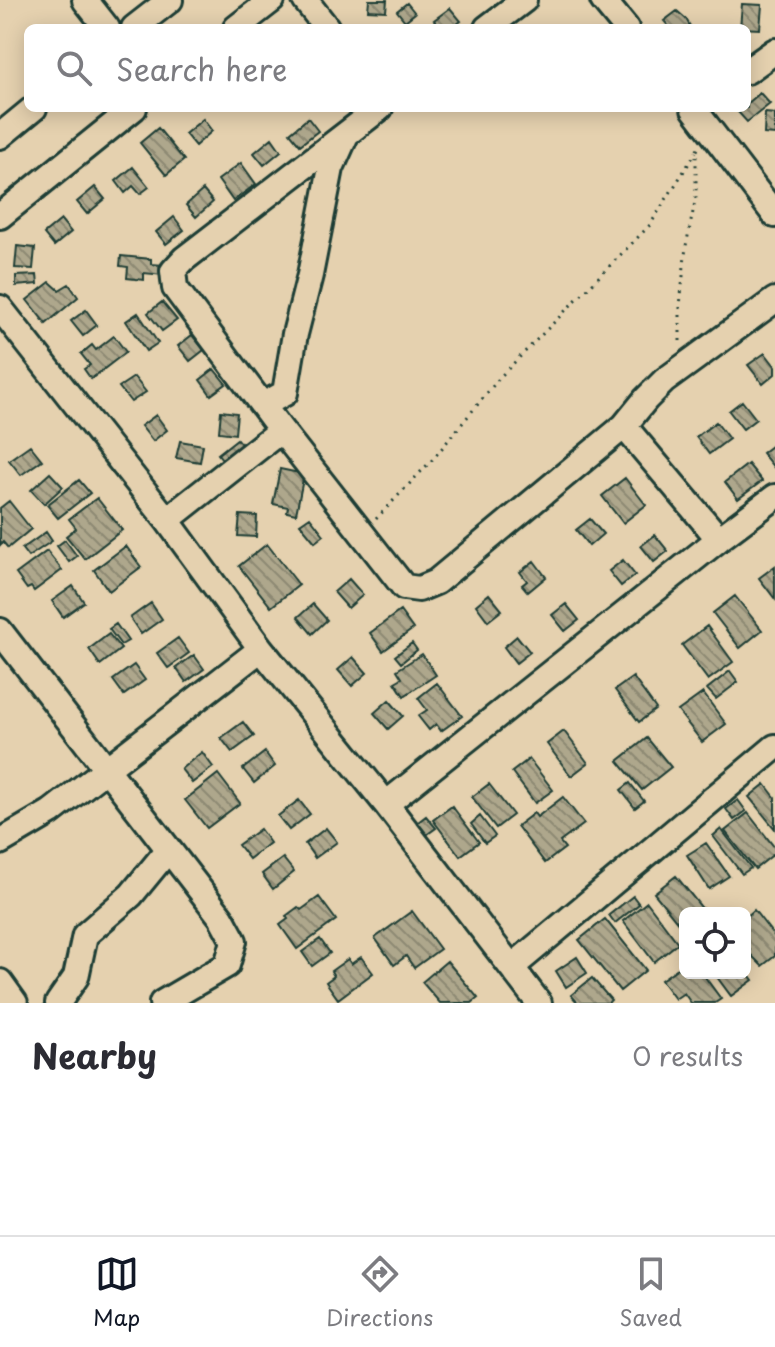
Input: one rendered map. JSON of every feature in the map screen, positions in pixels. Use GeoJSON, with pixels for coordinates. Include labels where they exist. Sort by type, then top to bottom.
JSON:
{"type":"FeatureCollection","features":[{"type":"Feature","properties":{"kind":"street"},"geometry":{"type":"LineString","coordinates":[[85,0],[104,24]]}},
{"type":"Feature","properties":{"kind":"street"},"geometry":{"type":"LineString","coordinates":[[139,24],[170,0]]}},
{"type":"Feature","properties":{"kind":"street"},"geometry":{"type":"LineString","coordinates":[[241,24],[272,0]]}},
{"type":"Feature","properties":{"kind":"street"},"geometry":{"type":"LineString","coordinates":[[305,0],[324,24]]}},
{"type":"Feature","properties":{"kind":"street"},"geometry":{"type":"LineString","coordinates":[[492,24],[524,0]]}},
{"type":"Feature","properties":{"kind":"street"},"geometry":{"type":"LineString","coordinates":[[603,0],[623,24]]}},
{"type":"Feature","properties":{"kind":"street"},"geometry":{"type":"LineString","coordinates":[[751,68],[775,51]]}},
{"type":"Feature","properties":{"kind":"street"},"geometry":{"type":"LineString","coordinates":[[0,136],[29,112]]}},
{"type":"Feature","properties":{"kind":"street"},"geometry":{"type":"LineString","coordinates":[[0,216],[129,112]]}},
{"type":"Feature","properties":{"kind":"street"},"geometry":{"type":"LineString","coordinates":[[375,112],[184,259],[173,271],[175,288],[404,587],[419,589],[436,582],[624,426],[664,381],[775,300]]}},
{"type":"Feature","properties":{"kind":"street"},"geometry":{"type":"LineString","coordinates":[[697,113],[775,215]]}},
{"type":"Feature","properties":{"kind":"street"},"geometry":{"type":"LineString","coordinates":[[263,405],[285,393],[331,168],[347,133]]}},
{"type":"Feature","properties":{"kind":"street"},"geometry":{"type":"LineString","coordinates":[[0,308],[167,520],[261,649],[386,804],[539,1003]]}},
{"type":"Feature","properties":{"kind":"street"},"geometry":{"type":"LineString","coordinates":[[624,426],[719,539]]}},
{"type":"Feature","properties":{"kind":"street"},"geometry":{"type":"LineString","coordinates":[[167,520],[281,430]]}},
{"type":"Feature","properties":{"kind":"street"},"geometry":{"type":"LineString","coordinates":[[386,804],[775,497]]}},
{"type":"Feature","properties":{"kind":"street"},"geometry":{"type":"LineString","coordinates":[[0,631],[221,917],[234,941],[227,965],[162,1003]]}},
{"type":"Feature","properties":{"kind":"street"},"geometry":{"type":"LineString","coordinates":[[0,842],[51,812],[261,649]]}},
{"type":"Feature","properties":{"kind":"street"},"geometry":{"type":"LineString","coordinates":[[512,967],[775,747]]}},
{"type":"Feature","properties":{"kind":"street"},"geometry":{"type":"LineString","coordinates":[[58,1003],[76,977],[85,935],[131,895],[168,850]]}},
{"type":"Feature","properties":{"kind":"street"},"geometry":{"type":"LineString","coordinates":[[0,982],[15,1003]]}},
{"type":"Feature","properties":{"kind":"path"},"geometry":{"type":"LineString","coordinates":[[681,369],[680,306],[686,246],[696,197],[697,113]]}},
{"type":"Feature","properties":{"kind":"path"},"geometry":{"type":"LineString","coordinates":[[361,532],[433,459],[501,376],[650,225],[696,152]]}},
{"type":"Feature","properties":{"kind":"building"},"geometry":{"type":"Polygon","coordinates":[[[369,0],[387,0],[386,11],[368,10],[369,0]]]}},
{"type":"Feature","properties":{"kind":"building"},"geometry":{"type":"Polygon","coordinates":[[[407,3],[415,13],[405,21],[397,11],[407,3]]]}},
{"type":"Feature","properties":{"kind":"building"},"geometry":{"type":"Polygon","coordinates":[[[742,4],[762,5],[760,29],[751,29],[751,24],[740,24],[742,4]]]}},
{"type":"Feature","properties":{"kind":"building"},"geometry":{"type":"Polygon","coordinates":[[[450,8],[461,21],[457,24],[437,24],[434,20],[450,8]]]}},
{"type":"Feature","properties":{"kind":"building"},"geometry":{"type":"Polygon","coordinates":[[[677,11],[689,24],[667,24],[664,21],[677,11]]]}},
{"type":"Feature","properties":{"kind":"building"},"geometry":{"type":"Polygon","coordinates":[[[760,93],[770,104],[747,122],[738,112],[751,112],[751,101],[760,93]]]}},
{"type":"Feature","properties":{"kind":"building"},"geometry":{"type":"Polygon","coordinates":[[[765,113],[775,114],[775,135],[764,134],[765,113]]]}},
{"type":"Feature","properties":{"kind":"building"},"geometry":{"type":"Polygon","coordinates":[[[308,118],[318,131],[300,145],[290,133],[308,118]]]}},
{"type":"Feature","properties":{"kind":"building"},"geometry":{"type":"Polygon","coordinates":[[[203,119],[212,131],[195,146],[185,134],[203,119]]]}},
{"type":"Feature","properties":{"kind":"building"},"geometry":{"type":"Polygon","coordinates":[[[158,128],[184,160],[166,175],[140,143],[158,128]]]}},
{"type":"Feature","properties":{"kind":"building"},"geometry":{"type":"Polygon","coordinates":[[[272,138],[281,151],[264,165],[254,153],[272,138]]]}},
{"type":"Feature","properties":{"kind":"building"},"geometry":{"type":"Polygon","coordinates":[[[241,163],[256,184],[233,201],[218,180],[241,163]]]}},
{"type":"Feature","properties":{"kind":"building"},"geometry":{"type":"Polygon","coordinates":[[[133,167],[149,187],[140,194],[133,186],[125,193],[116,181],[133,167]]]}},
{"type":"Feature","properties":{"kind":"building"},"geometry":{"type":"Polygon","coordinates":[[[95,187],[105,199],[87,214],[77,202],[95,187]]]}},
{"type":"Feature","properties":{"kind":"building"},"geometry":{"type":"Polygon","coordinates":[[[203,190],[213,202],[196,217],[186,205],[203,190]]]}},
{"type":"Feature","properties":{"kind":"building"},"geometry":{"type":"Polygon","coordinates":[[[174,217],[184,230],[166,244],[156,232],[174,217]]]}},
{"type":"Feature","properties":{"kind":"building"},"geometry":{"type":"Polygon","coordinates":[[[61,220],[71,232],[54,246],[44,234],[61,220]]]}},
{"type":"Feature","properties":{"kind":"building"},"geometry":{"type":"Polygon","coordinates":[[[17,246],[35,248],[33,269],[15,268],[17,246]]]}},
{"type":"Feature","properties":{"kind":"building"},"geometry":{"type":"Polygon","coordinates":[[[121,256],[151,259],[151,264],[163,265],[163,275],[144,273],[144,280],[127,278],[128,267],[120,266],[121,256]]]}},
{"type":"Feature","properties":{"kind":"building"},"geometry":{"type":"Polygon","coordinates":[[[37,275],[38,284],[16,286],[16,276],[37,275]]]}},
{"type":"Feature","properties":{"kind":"building"},"geometry":{"type":"Polygon","coordinates":[[[50,282],[59,290],[69,284],[78,297],[46,324],[27,300],[50,282]]]}},
{"type":"Feature","properties":{"kind":"building"},"geometry":{"type":"Polygon","coordinates":[[[162,302],[177,320],[162,331],[148,313],[162,302]]]}},
{"type":"Feature","properties":{"kind":"building"},"geometry":{"type":"Polygon","coordinates":[[[86,310],[97,325],[83,336],[71,321],[86,310]]]}},
{"type":"Feature","properties":{"kind":"building"},"geometry":{"type":"Polygon","coordinates":[[[138,313],[158,343],[146,351],[126,321],[138,313]]]}},
{"type":"Feature","properties":{"kind":"building"},"geometry":{"type":"Polygon","coordinates":[[[192,335],[204,350],[190,361],[178,346],[192,335]]]}},
{"type":"Feature","properties":{"kind":"building"},"geometry":{"type":"Polygon","coordinates":[[[114,336],[126,352],[91,379],[84,369],[90,365],[81,354],[92,345],[96,350],[114,336]]]}},
{"type":"Feature","properties":{"kind":"building"},"geometry":{"type":"Polygon","coordinates":[[[765,353],[775,366],[775,374],[763,384],[748,365],[765,353]]]}},
{"type":"Feature","properties":{"kind":"building"},"geometry":{"type":"Polygon","coordinates":[[[214,369],[226,384],[211,395],[200,380],[214,369]]]}},
{"type":"Feature","properties":{"kind":"building"},"geometry":{"type":"Polygon","coordinates":[[[134,377],[146,392],[131,402],[119,387],[134,377]]]}},
{"type":"Feature","properties":{"kind":"building"},"geometry":{"type":"Polygon","coordinates":[[[742,401],[756,419],[743,429],[729,411],[742,401]]]}},
{"type":"Feature","properties":{"kind":"building"},"geometry":{"type":"Polygon","coordinates":[[[221,411],[237,413],[235,434],[219,432],[221,411]]]}},
{"type":"Feature","properties":{"kind":"building"},"geometry":{"type":"Polygon","coordinates":[[[156,415],[167,430],[153,441],[141,426],[156,415]]]}},
{"type":"Feature","properties":{"kind":"building"},"geometry":{"type":"Polygon","coordinates":[[[716,422],[729,439],[709,454],[696,437],[716,422]]]}},
{"type":"Feature","properties":{"kind":"building"},"geometry":{"type":"Polygon","coordinates":[[[237,439],[245,449],[226,464],[218,454],[237,439]]]}},
{"type":"Feature","properties":{"kind":"building"},"geometry":{"type":"Polygon","coordinates":[[[180,441],[203,445],[200,462],[176,458],[180,441]]]}},
{"type":"Feature","properties":{"kind":"building"},"geometry":{"type":"Polygon","coordinates":[[[775,443],[775,469],[762,453],[775,443]]]}},
{"type":"Feature","properties":{"kind":"building"},"geometry":{"type":"Polygon","coordinates":[[[30,445],[42,460],[21,475],[9,460],[30,445]]]}},
{"type":"Feature","properties":{"kind":"building"},"geometry":{"type":"Polygon","coordinates":[[[748,464],[762,481],[738,499],[725,482],[748,464]]]}},
{"type":"Feature","properties":{"kind":"building"},"geometry":{"type":"Polygon","coordinates":[[[280,469],[304,474],[296,514],[287,512],[288,507],[273,504],[280,469]]]}},
{"type":"Feature","properties":{"kind":"building"},"geometry":{"type":"Polygon","coordinates":[[[50,473],[63,487],[44,504],[31,490],[50,473]]]}},
{"type":"Feature","properties":{"kind":"building"},"geometry":{"type":"Polygon","coordinates":[[[625,478],[646,505],[623,523],[602,496],[625,478]]]}},
{"type":"Feature","properties":{"kind":"building"},"geometry":{"type":"Polygon","coordinates":[[[79,480],[90,493],[58,518],[47,505],[79,480]]]}},
{"type":"Feature","properties":{"kind":"building"},"geometry":{"type":"Polygon","coordinates":[[[97,498],[122,530],[85,559],[66,536],[76,528],[69,519],[97,498]]]}},
{"type":"Feature","properties":{"kind":"building"},"geometry":{"type":"Polygon","coordinates":[[[9,501],[31,529],[8,548],[3,542],[0,545],[0,508],[9,501]]]}},
{"type":"Feature","properties":{"kind":"building"},"geometry":{"type":"Polygon","coordinates":[[[240,515],[257,516],[256,537],[238,536],[240,515]]]}},
{"type":"Feature","properties":{"kind":"building"},"geometry":{"type":"Polygon","coordinates":[[[310,517],[324,535],[315,542],[300,524],[310,517]]]}},
{"type":"Feature","properties":{"kind":"building"},"geometry":{"type":"Polygon","coordinates":[[[590,519],[603,534],[589,546],[576,530],[590,519]]]}},
{"type":"Feature","properties":{"kind":"building"},"geometry":{"type":"Polygon","coordinates":[[[46,532],[52,541],[28,557],[22,549],[46,532]]]}},
{"type":"Feature","properties":{"kind":"building"},"geometry":{"type":"Polygon","coordinates":[[[655,535],[668,551],[654,562],[641,546],[655,535]]]}},
{"type":"Feature","properties":{"kind":"building"},"geometry":{"type":"Polygon","coordinates":[[[65,540],[77,556],[69,562],[57,546],[65,540]]]}},
{"type":"Feature","properties":{"kind":"building"},"geometry":{"type":"Polygon","coordinates":[[[267,544],[299,585],[271,607],[239,566],[267,544]]]}},
{"type":"Feature","properties":{"kind":"building"},"geometry":{"type":"Polygon","coordinates":[[[126,546],[141,567],[109,591],[94,570],[126,546]]]}},
{"type":"Feature","properties":{"kind":"building"},"geometry":{"type":"Polygon","coordinates":[[[47,551],[62,570],[34,591],[31,587],[27,589],[16,574],[47,551]]]}},
{"type":"Feature","properties":{"kind":"building"},"geometry":{"type":"Polygon","coordinates":[[[623,560],[635,575],[621,586],[609,571],[623,560]]]}},
{"type":"Feature","properties":{"kind":"building"},"geometry":{"type":"Polygon","coordinates":[[[534,561],[546,577],[528,592],[522,585],[527,581],[520,572],[534,561]]]}},
{"type":"Feature","properties":{"kind":"building"},"geometry":{"type":"Polygon","coordinates":[[[775,566],[775,599],[759,578],[775,566]]]}},
{"type":"Feature","properties":{"kind":"building"},"geometry":{"type":"Polygon","coordinates":[[[349,579],[363,595],[348,608],[334,592],[349,579]]]}},
{"type":"Feature","properties":{"kind":"building"},"geometry":{"type":"Polygon","coordinates":[[[73,586],[84,602],[63,617],[52,601],[73,586]]]}},
{"type":"Feature","properties":{"kind":"building"},"geometry":{"type":"Polygon","coordinates":[[[489,594],[502,610],[488,621],[476,605],[489,594]]]}},
{"type":"Feature","properties":{"kind":"building"},"geometry":{"type":"Polygon","coordinates":[[[735,596],[762,630],[740,648],[713,613],[735,596]]]}},
{"type":"Feature","properties":{"kind":"building"},"geometry":{"type":"Polygon","coordinates":[[[151,603],[162,619],[141,634],[130,618],[151,603]]]}},
{"type":"Feature","properties":{"kind":"building"},"geometry":{"type":"Polygon","coordinates":[[[313,604],[327,620],[312,634],[298,617],[313,604]]]}},
{"type":"Feature","properties":{"kind":"building"},"geometry":{"type":"Polygon","coordinates":[[[566,604],[579,620],[565,631],[552,615],[566,604]]]}},
{"type":"Feature","properties":{"kind":"building"},"geometry":{"type":"Polygon","coordinates":[[[400,611],[413,629],[383,651],[370,633],[400,611]]]}},
{"type":"Feature","properties":{"kind":"building"},"geometry":{"type":"Polygon","coordinates":[[[116,624],[128,641],[121,645],[109,629],[116,624]]]}},
{"type":"Feature","properties":{"kind":"building"},"geometry":{"type":"Polygon","coordinates":[[[707,626],[733,662],[708,680],[682,645],[707,626]]]}},
{"type":"Feature","properties":{"kind":"building"},"geometry":{"type":"Polygon","coordinates":[[[109,634],[121,649],[100,665],[89,649],[109,634]]]}},
{"type":"Feature","properties":{"kind":"building"},"geometry":{"type":"Polygon","coordinates":[[[517,636],[530,652],[516,663],[504,647],[517,636]]]}},
{"type":"Feature","properties":{"kind":"building"},"geometry":{"type":"Polygon","coordinates":[[[178,638],[189,653],[168,668],[157,653],[178,638]]]}},
{"type":"Feature","properties":{"kind":"building"},"geometry":{"type":"Polygon","coordinates":[[[412,643],[417,650],[401,663],[395,656],[412,643]]]}},
{"type":"Feature","properties":{"kind":"building"},"geometry":{"type":"Polygon","coordinates":[[[422,654],[436,675],[404,696],[395,682],[402,678],[397,670],[422,654]]]}},
{"type":"Feature","properties":{"kind":"building"},"geometry":{"type":"Polygon","coordinates":[[[194,655],[204,669],[186,682],[176,668],[194,655]]]}},
{"type":"Feature","properties":{"kind":"building"},"geometry":{"type":"Polygon","coordinates":[[[353,657],[367,673],[352,686],[338,670],[353,657]]]}},
{"type":"Feature","properties":{"kind":"building"},"geometry":{"type":"Polygon","coordinates":[[[134,665],[145,680],[124,695],[113,680],[134,665]]]}},
{"type":"Feature","properties":{"kind":"building"},"geometry":{"type":"Polygon","coordinates":[[[730,671],[738,682],[716,699],[707,689],[730,671]]]}},
{"type":"Feature","properties":{"kind":"building"},"geometry":{"type":"Polygon","coordinates":[[[633,677],[656,709],[639,722],[615,690],[633,677]]]}},
{"type":"Feature","properties":{"kind":"building"},"geometry":{"type":"Polygon","coordinates":[[[437,683],[462,716],[441,731],[436,724],[429,730],[418,716],[427,710],[418,698],[437,683]]]}},
{"type":"Feature","properties":{"kind":"building"},"geometry":{"type":"Polygon","coordinates":[[[703,693],[726,724],[702,742],[678,711],[703,693]]]}},
{"type":"Feature","properties":{"kind":"building"},"geometry":{"type":"Polygon","coordinates":[[[389,700],[403,716],[388,729],[374,713],[389,700]]]}},
{"type":"Feature","properties":{"kind":"building"},"geometry":{"type":"Polygon","coordinates":[[[243,722],[254,736],[232,752],[221,738],[243,722]]]}},
{"type":"Feature","properties":{"kind":"building"},"geometry":{"type":"Polygon","coordinates":[[[564,731],[588,763],[571,776],[547,744],[564,731]]]}},
{"type":"Feature","properties":{"kind":"building"},"geometry":{"type":"Polygon","coordinates":[[[647,738],[671,767],[642,790],[618,761],[647,738]]]}},
{"type":"Feature","properties":{"kind":"building"},"geometry":{"type":"Polygon","coordinates":[[[202,752],[213,767],[192,783],[181,769],[202,752]]]}},
{"type":"Feature","properties":{"kind":"building"},"geometry":{"type":"Polygon","coordinates":[[[265,752],[275,766],[254,783],[243,769],[265,752]]]}},
{"type":"Feature","properties":{"kind":"building"},"geometry":{"type":"Polygon","coordinates":[[[529,759],[553,790],[535,803],[512,772],[529,759]]]}},
{"type":"Feature","properties":{"kind":"building"},"geometry":{"type":"Polygon","coordinates":[[[218,774],[240,803],[207,828],[185,800],[218,774]]]}},
{"type":"Feature","properties":{"kind":"building"},"geometry":{"type":"Polygon","coordinates":[[[630,783],[644,801],[635,808],[621,790],[630,783]]]}},
{"type":"Feature","properties":{"kind":"building"},"geometry":{"type":"Polygon","coordinates":[[[489,784],[513,815],[496,828],[472,797],[489,784]]]}},
{"type":"Feature","properties":{"kind":"building"},"geometry":{"type":"Polygon","coordinates":[[[765,784],[775,797],[775,829],[749,797],[765,784]]]}},
{"type":"Feature","properties":{"kind":"building"},"geometry":{"type":"Polygon","coordinates":[[[563,797],[584,824],[560,842],[565,848],[545,863],[517,826],[534,813],[537,817],[563,797]]]}},
{"type":"Feature","properties":{"kind":"building"},"geometry":{"type":"Polygon","coordinates":[[[299,800],[310,814],[289,830],[278,816],[299,800]]]}},
{"type":"Feature","properties":{"kind":"building"},"geometry":{"type":"Polygon","coordinates":[[[738,800],[746,811],[734,820],[726,809],[738,800]]]}},
{"type":"Feature","properties":{"kind":"building"},"geometry":{"type":"Polygon","coordinates":[[[452,806],[479,842],[460,856],[433,820],[452,806]]]}},
{"type":"Feature","properties":{"kind":"building"},"geometry":{"type":"Polygon","coordinates":[[[748,813],[775,848],[775,853],[755,869],[725,831],[748,813]]]}},
{"type":"Feature","properties":{"kind":"building"},"geometry":{"type":"Polygon","coordinates":[[[426,816],[436,828],[422,838],[413,826],[426,816]]]}},
{"type":"Feature","properties":{"kind":"building"},"geometry":{"type":"Polygon","coordinates":[[[480,816],[495,836],[485,843],[471,824],[480,816]]]}},
{"type":"Feature","properties":{"kind":"building"},"geometry":{"type":"Polygon","coordinates":[[[326,828],[337,842],[315,858],[305,844],[326,828]]]}},
{"type":"Feature","properties":{"kind":"building"},"geometry":{"type":"Polygon","coordinates":[[[260,829],[270,843],[249,859],[238,845],[260,829]]]}},
{"type":"Feature","properties":{"kind":"building"},"geometry":{"type":"Polygon","coordinates":[[[721,829],[751,868],[742,874],[713,836],[721,829]]]}},
{"type":"Feature","properties":{"kind":"building"},"geometry":{"type":"Polygon","coordinates":[[[706,843],[729,876],[709,889],[687,855],[706,843]]]}},
{"type":"Feature","properties":{"kind":"building"},"geometry":{"type":"Polygon","coordinates":[[[283,858],[294,872],[273,889],[262,874],[283,858]]]}},
{"type":"Feature","properties":{"kind":"building"},"geometry":{"type":"Polygon","coordinates":[[[676,876],[701,907],[679,907],[679,924],[654,893],[676,876]]]}},
{"type":"Feature","properties":{"kind":"building"},"geometry":{"type":"Polygon","coordinates":[[[633,896],[639,904],[615,923],[609,915],[633,896]]]}},
{"type":"Feature","properties":{"kind":"building"},"geometry":{"type":"Polygon","coordinates":[[[319,897],[336,920],[297,949],[280,925],[298,907],[301,910],[319,897]]]}},
{"type":"Feature","properties":{"kind":"building"},"geometry":{"type":"Polygon","coordinates":[[[647,902],[678,943],[654,962],[623,921],[647,902]]]}},
{"type":"Feature","properties":{"kind":"building"},"geometry":{"type":"Polygon","coordinates":[[[754,910],[775,937],[775,956],[762,966],[751,955],[751,913],[754,910]]]}},
{"type":"Feature","properties":{"kind":"building"},"geometry":{"type":"Polygon","coordinates":[[[412,911],[440,949],[414,968],[406,956],[394,965],[375,938],[412,911]]]}},
{"type":"Feature","properties":{"kind":"building"},"geometry":{"type":"Polygon","coordinates":[[[605,919],[646,970],[620,991],[579,940],[605,919]]]}},
{"type":"Feature","properties":{"kind":"building"},"geometry":{"type":"Polygon","coordinates":[[[320,939],[330,953],[312,966],[302,952],[320,939]]]}},
{"type":"Feature","properties":{"kind":"building"},"geometry":{"type":"Polygon","coordinates":[[[361,957],[373,973],[338,999],[326,982],[334,976],[331,971],[348,959],[351,964],[361,957]]]}},
{"type":"Feature","properties":{"kind":"building"},"geometry":{"type":"Polygon","coordinates":[[[577,957],[587,973],[566,987],[556,971],[577,957]]]}},
{"type":"Feature","properties":{"kind":"building"},"geometry":{"type":"Polygon","coordinates":[[[447,961],[478,998],[472,1003],[440,1003],[422,982],[447,961]]]}},
{"type":"Feature","properties":{"kind":"building"},"geometry":{"type":"Polygon","coordinates":[[[679,967],[679,979],[706,979],[721,999],[715,1003],[691,1003],[684,993],[675,999],[661,980],[679,967]]]}},
{"type":"Feature","properties":{"kind":"building"},"geometry":{"type":"Polygon","coordinates":[[[751,977],[753,980],[731,996],[718,979],[751,977]]]}},
{"type":"Feature","properties":{"kind":"building"},"geometry":{"type":"Polygon","coordinates":[[[592,978],[611,1000],[608,1003],[578,1003],[571,995],[592,978]]]}}]}
